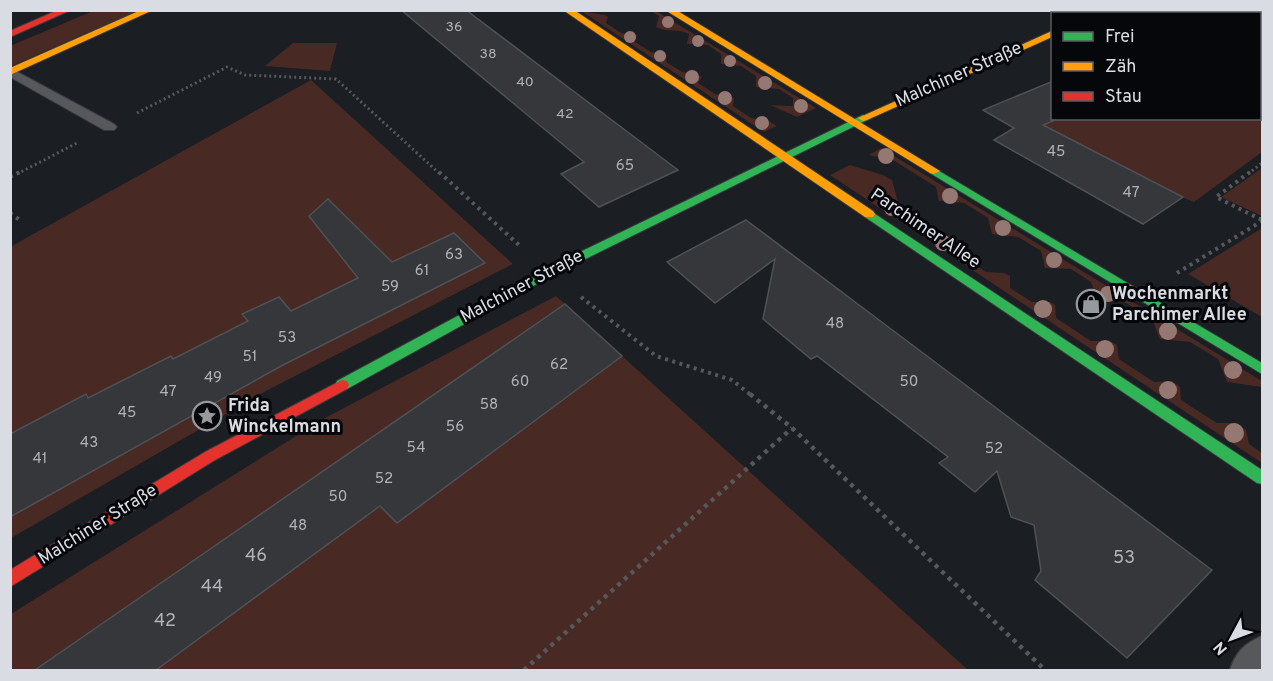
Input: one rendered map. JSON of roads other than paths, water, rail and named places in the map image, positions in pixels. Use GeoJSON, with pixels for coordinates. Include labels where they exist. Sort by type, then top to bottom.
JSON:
{"type":"FeatureCollection","features":[{"type":"Feature","properties":{"kind":"street"},"geometry":{"type":"LineString","coordinates":[[10,34],[67,10]]}},
{"type":"Feature","properties":{"kind":"street"},"geometry":{"type":"LineString","coordinates":[[11,72],[150,10]]}},
{"type":"Feature","properties":{"kind":"street","name":"Parchimer Allee"},"geometry":{"type":"LineString","coordinates":[[567,10],[1263,478]]}},
{"type":"Feature","properties":{"kind":"street"},"geometry":{"type":"LineString","coordinates":[[669,10],[1263,369]]}},
{"type":"Feature","properties":{"kind":"street","name":"Malchiner Straße"},"geometry":{"type":"LineString","coordinates":[[10,579],[210,456],[549,272],[853,122],[1051,35]]}},
{"type":"Feature","properties":{"kind":"street"},"geometry":{"type":"LineString","coordinates":[[1252,670],[1263,658]]}},
{"type":"Feature","properties":{"kind":"lane"},"geometry":{"type":"LineString","coordinates":[[11,72],[109,127]]}},
{"type":"Feature","properties":{"kind":"place","name":"Wochenmarkt Parchimer Allee"},"geometry":{"type":"Point","coordinates":[1091,304]}},
{"type":"Feature","properties":{"kind":"place","name":"Frida Winckelmann"},"geometry":{"type":"Point","coordinates":[207,416]}}]}
